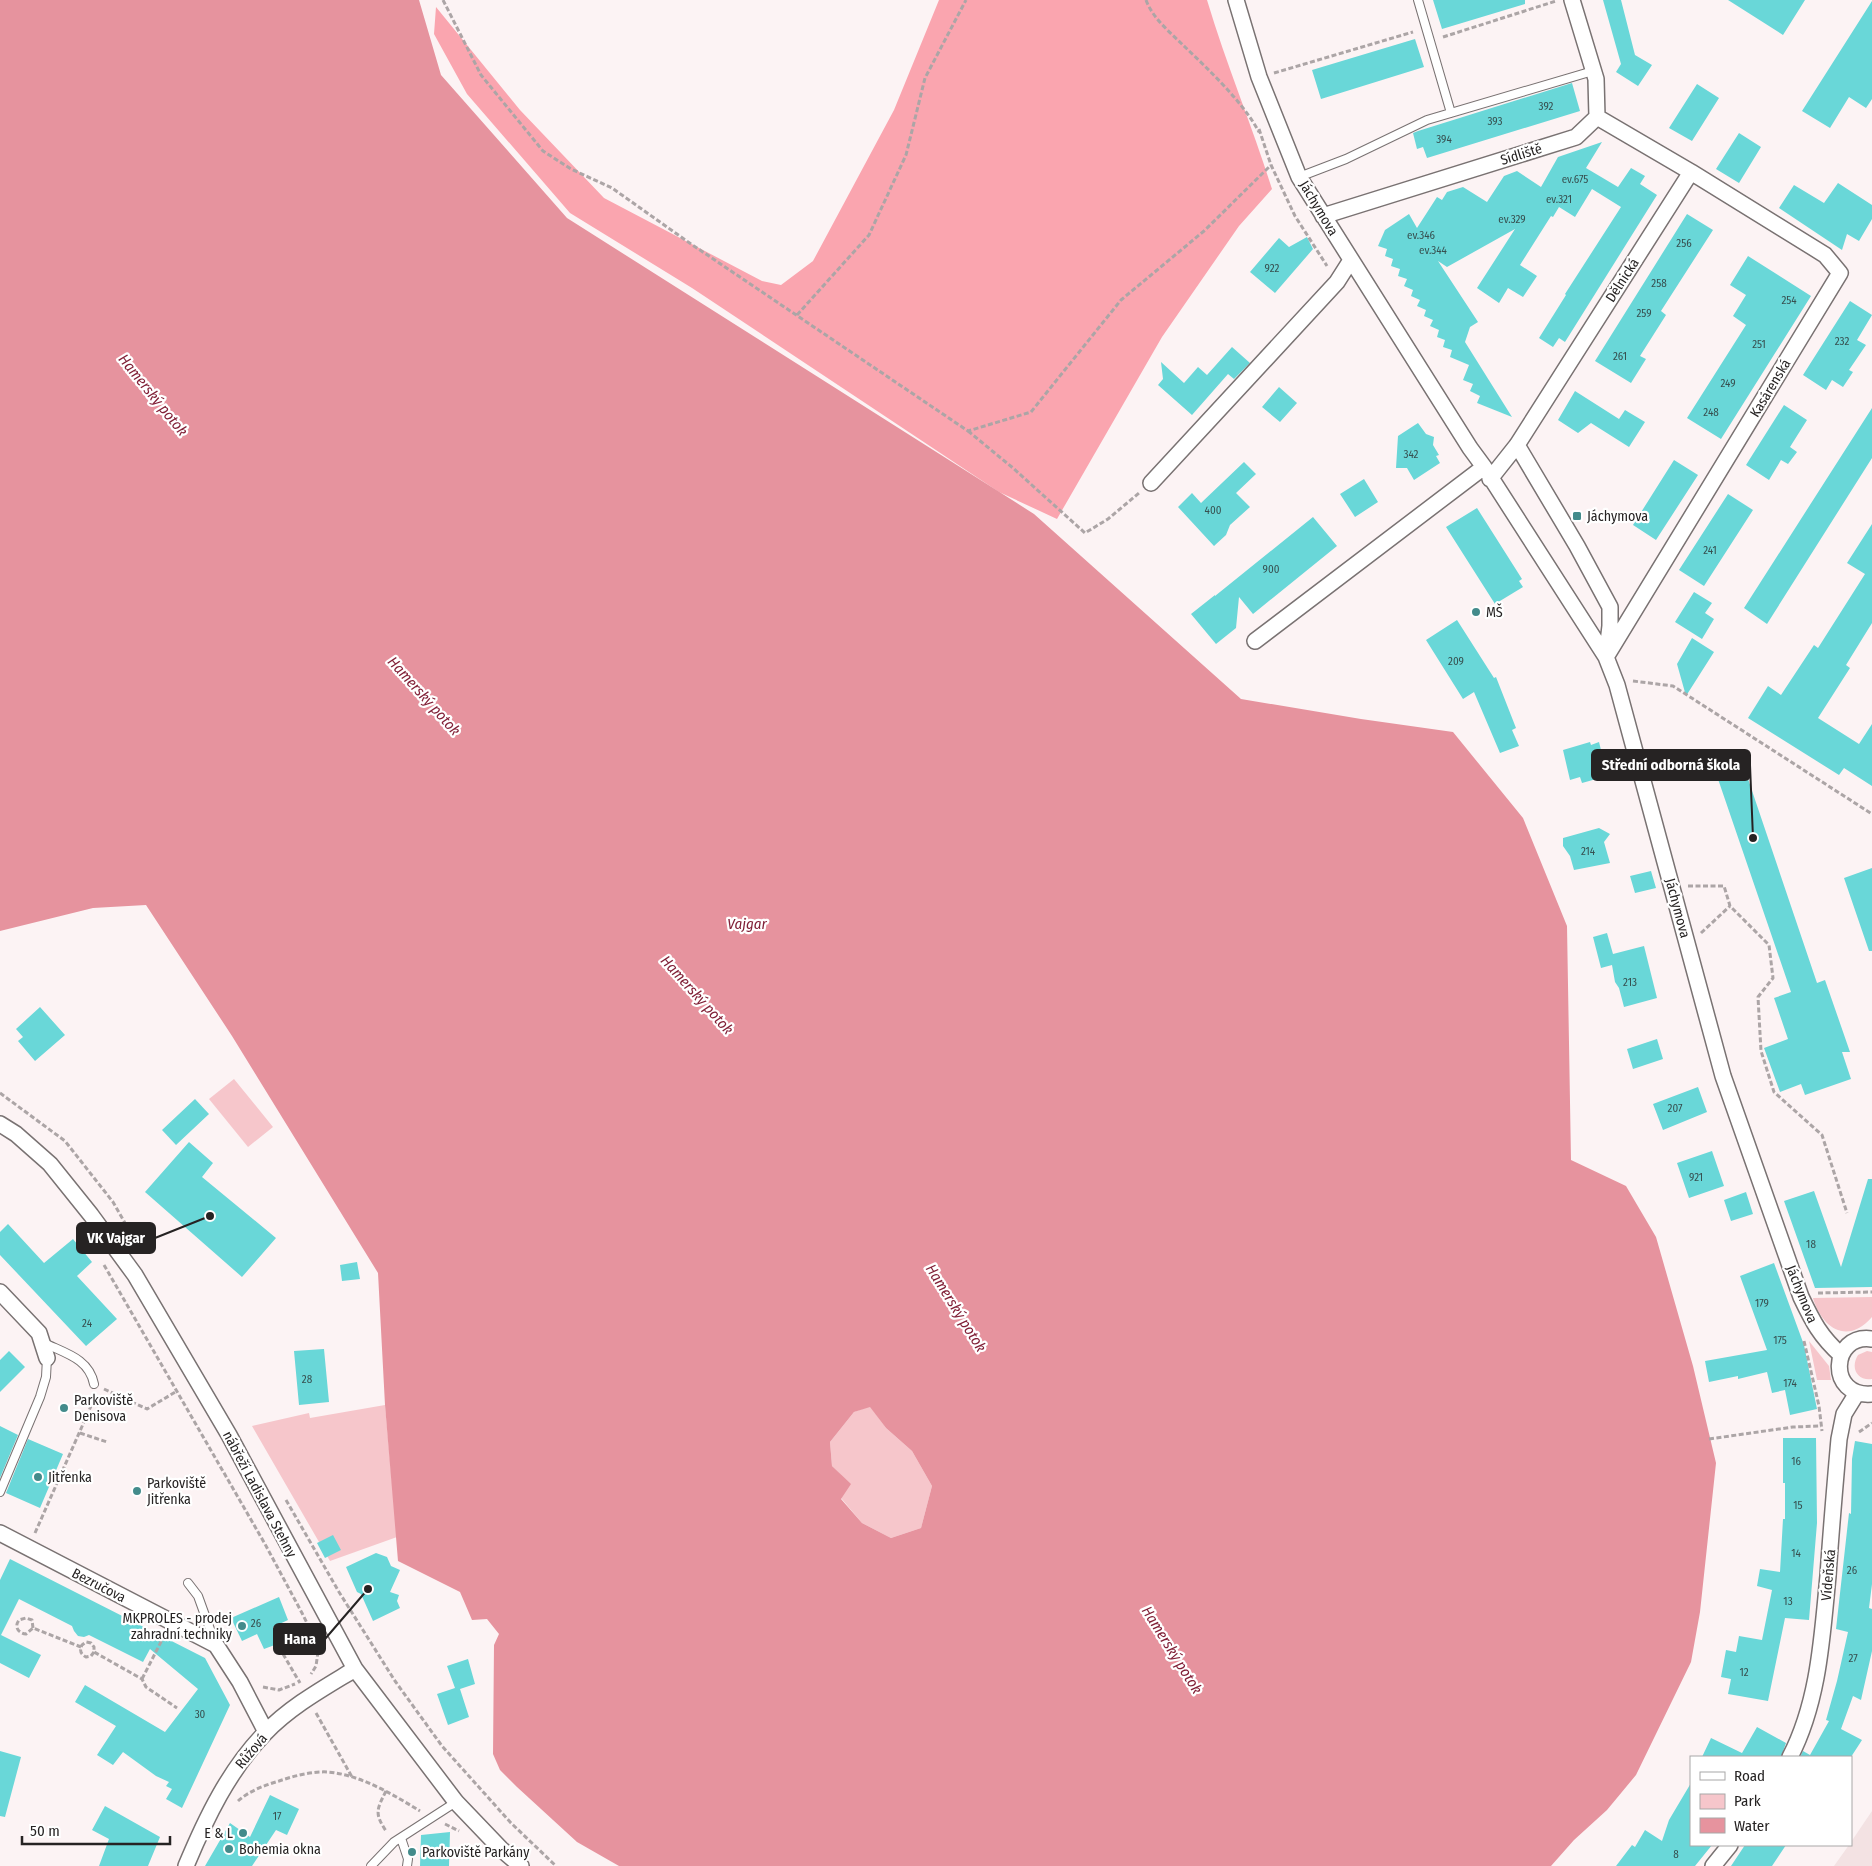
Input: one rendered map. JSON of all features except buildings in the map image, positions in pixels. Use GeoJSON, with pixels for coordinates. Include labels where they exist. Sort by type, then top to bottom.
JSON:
{"type":"FeatureCollection","features":[{"type":"Feature","properties":{"kind":"street","name":"Jáchymova"},"geometry":{"type":"LineString","coordinates":[[1236,0],[1259,77],[1299,177],[1465,440],[1606,657],[1617,685],[1723,1076],[1801,1297],[1816,1329],[1841,1355]]}},
{"type":"Feature","properties":{"kind":"street"},"geometry":{"type":"LineString","coordinates":[[1572,0],[1596,79],[1596,117],[1691,172]]}},
{"type":"Feature","properties":{"kind":"street","name":"Sídliště"},"geometry":{"type":"LineString","coordinates":[[1323,216],[1576,137],[1596,117]]}},
{"type":"Feature","properties":{"kind":"street","name":"Dělnická"},"geometry":{"type":"LineString","coordinates":[[1255,642],[1487,473],[1517,446],[1691,172]]}},
{"type":"Feature","properties":{"kind":"street","name":"Kasárenská"},"geometry":{"type":"LineString","coordinates":[[1606,657],[1840,273],[1825,255],[1691,172]]}},
{"type":"Feature","properties":{"kind":"street"},"geometry":{"type":"LineString","coordinates":[[1151,483],[1337,282],[1350,260]]}},
{"type":"Feature","properties":{"kind":"street"},"geometry":{"type":"LineString","coordinates":[[1517,446],[1610,607],[1610,626],[1606,657]]}},
{"type":"Feature","properties":{"kind":"street","name":"nábřeží Ladislava Stehny"},"geometry":{"type":"LineString","coordinates":[[0,1124],[16,1134],[50,1164],[91,1215],[135,1275],[228,1434],[355,1669],[456,1802],[501,1850],[521,1866]]}},
{"type":"Feature","properties":{"kind":"street"},"geometry":{"type":"LineString","coordinates":[[0,1292],[39,1333],[47,1358]]}},
{"type":"Feature","properties":{"kind":"street"},"geometry":{"type":"LineString","coordinates":[[1841,1355],[1852,1342],[1861,1339],[1872,1339]]}},
{"type":"Feature","properties":{"kind":"street","name":"Vídeňská"},"geometry":{"type":"LineString","coordinates":[[1791,1756],[1800,1738],[1815,1680],[1822,1642],[1839,1439],[1844,1414],[1865,1394],[1849,1389],[1843,1382],[1839,1374],[1841,1355]]}},
{"type":"Feature","properties":{"kind":"street","name":"Bezručova"},"geometry":{"type":"LineString","coordinates":[[0,1533],[216,1645],[240,1682],[266,1732]]}},
{"type":"Feature","properties":{"kind":"street","name":"Růžová"},"geometry":{"type":"LineString","coordinates":[[186,1866],[199,1835],[222,1790],[231,1775],[266,1732],[307,1698],[355,1669]]}},
{"type":"Feature","properties":{"kind":"street"},"geometry":{"type":"LineString","coordinates":[[1713,1866],[1729,1846]]}},
{"type":"Feature","properties":{"kind":"lane"},"geometry":{"type":"LineString","coordinates":[[1418,0],[1450,113]]}},
{"type":"Feature","properties":{"kind":"lane"},"geometry":{"type":"LineString","coordinates":[[1299,177],[1346,159],[1427,120],[1593,71]]}},
{"type":"Feature","properties":{"kind":"lane"},"geometry":{"type":"LineString","coordinates":[[42,1342],[85,1363],[92,1374],[94,1384]]}},
{"type":"Feature","properties":{"kind":"lane"},"geometry":{"type":"LineString","coordinates":[[0,1492],[40,1397],[46,1377],[47,1358]]}},
{"type":"Feature","properties":{"kind":"lane"},"geometry":{"type":"LineString","coordinates":[[188,1583],[198,1596],[216,1645]]}},
{"type":"Feature","properties":{"kind":"lane"},"geometry":{"type":"LineString","coordinates":[[371,1866],[398,1840],[456,1802]]}},
{"type":"Feature","properties":{"kind":"lane"},"geometry":{"type":"LineString","coordinates":[[398,1840],[408,1859],[406,1866]]}},
{"type":"Feature","properties":{"kind":"path"},"geometry":{"type":"LineString","coordinates":[[443,0],[481,75],[542,152],[571,169],[612,188],[968,431],[1013,468],[1085,533],[1108,519],[1151,483]]}},
{"type":"Feature","properties":{"kind":"path"},"geometry":{"type":"LineString","coordinates":[[797,315],[869,236],[906,154],[925,78],[966,0]]}},
{"type":"Feature","properties":{"kind":"path"},"geometry":{"type":"LineString","coordinates":[[1146,0],[1148,8],[1226,89],[1255,126],[1262,139]]}},
{"type":"Feature","properties":{"kind":"path"},"geometry":{"type":"LineString","coordinates":[[1430,42],[1559,0]]}},
{"type":"Feature","properties":{"kind":"path"},"geometry":{"type":"LineString","coordinates":[[1273,74],[1413,32]]}},
{"type":"Feature","properties":{"kind":"path"},"geometry":{"type":"LineString","coordinates":[[968,431],[1031,412],[1121,300],[1204,231],[1271,164],[1295,216],[1337,282]]}},
{"type":"Feature","properties":{"kind":"path"},"geometry":{"type":"LineString","coordinates":[[1634,681],[1673,686],[1872,814]]}},
{"type":"Feature","properties":{"kind":"path"},"geometry":{"type":"LineString","coordinates":[[1685,886],[1724,886],[1730,906],[1769,945],[1773,978],[1758,997],[1762,1051],[1774,1092],[1822,1135],[1847,1213]]}},
{"type":"Feature","properties":{"kind":"path"},"geometry":{"type":"LineString","coordinates":[[1698,935],[1730,906]]}},
{"type":"Feature","properties":{"kind":"path"},"geometry":{"type":"LineString","coordinates":[[101,1260],[265,1544],[315,1639],[318,1652],[316,1666],[308,1678],[279,1690],[260,1686]]}},
{"type":"Feature","properties":{"kind":"path"},"geometry":{"type":"LineString","coordinates":[[1812,1294],[1872,1292]]}},
{"type":"Feature","properties":{"kind":"path"},"geometry":{"type":"LineString","coordinates":[[1709,1438],[1793,1427],[1822,1426],[1804,1340]]}},
{"type":"Feature","properties":{"kind":"path"},"geometry":{"type":"LineString","coordinates":[[94,1384],[148,1409],[178,1391]]}},
{"type":"Feature","properties":{"kind":"path"},"geometry":{"type":"LineString","coordinates":[[30,1541],[96,1395],[94,1384]]}},
{"type":"Feature","properties":{"kind":"path"},"geometry":{"type":"LineString","coordinates":[[80,1412],[87,1415]]}},
{"type":"Feature","properties":{"kind":"path"},"geometry":{"type":"LineString","coordinates":[[80,1433],[108,1442]]}},
{"type":"Feature","properties":{"kind":"path"},"geometry":{"type":"LineString","coordinates":[[340,1592],[395,1681],[442,1746],[511,1823],[556,1866]]}},
{"type":"Feature","properties":{"kind":"path"},"geometry":{"type":"LineString","coordinates":[[22,1618],[29,1618],[32,1620],[33,1628],[26,1634],[22,1634],[17,1630],[16,1623],[22,1618]]}},
{"type":"Feature","properties":{"kind":"path"},"geometry":{"type":"LineString","coordinates":[[33,1628],[81,1647]]}},
{"type":"Feature","properties":{"kind":"path"},"geometry":{"type":"LineString","coordinates":[[142,1679],[166,1633]]}},
{"type":"Feature","properties":{"kind":"path"},"geometry":{"type":"LineString","coordinates":[[86,1642],[91,1643],[94,1647],[94,1652],[91,1656],[86,1657],[82,1654],[81,1647],[86,1642]]}},
{"type":"Feature","properties":{"kind":"path"},"geometry":{"type":"LineString","coordinates":[[94,1652],[142,1679],[146,1687],[177,1708]]}},
{"type":"Feature","properties":{"kind":"path"},"geometry":{"type":"LineString","coordinates":[[283,1654],[299,1682]]}},
{"type":"Feature","properties":{"kind":"path"},"geometry":{"type":"LineString","coordinates":[[307,1698],[353,1778]]}},
{"type":"Feature","properties":{"kind":"path"},"geometry":{"type":"LineString","coordinates":[[234,1807],[240,1800],[255,1790],[291,1777],[328,1772],[353,1778],[386,1791],[377,1813],[379,1820],[398,1840]]}},
{"type":"Feature","properties":{"kind":"path"},"geometry":{"type":"LineString","coordinates":[[549,1866],[552,1862]]}},
{"type":"Feature","properties":{"kind":"shaded area"},"geometry":{"type":"Polygon","coordinates":[[[939,0],[1207,0],[1272,189],[1239,226],[1162,337],[1057,519],[999,492],[692,288],[570,213],[467,94],[434,34],[436,7],[520,110],[604,198],[762,281],[781,285],[813,261],[894,110],[939,0]]]}},
{"type":"Feature","properties":{"kind":"shaded area"},"geometry":{"type":"Polygon","coordinates":[[[1872,1811],[1872,1866],[1834,1866],[1848,1846],[1852,1846],[1852,1841],[1872,1811]]]}},
{"type":"Feature","properties":{"kind":"green space"},"geometry":{"type":"Polygon","coordinates":[[[234,1079],[273,1127],[248,1147],[209,1099],[234,1079]]]}},
{"type":"Feature","properties":{"kind":"green space"},"geometry":{"type":"Polygon","coordinates":[[[1872,1297],[1872,1317],[1854,1330],[1845,1331],[1837,1330],[1829,1325],[1817,1309],[1813,1298],[1872,1297]]]}},
{"type":"Feature","properties":{"kind":"green space"},"geometry":{"type":"Polygon","coordinates":[[[1809,1341],[1829,1366],[1831,1380],[1817,1380],[1809,1341]]]}},
{"type":"Feature","properties":{"kind":"green space"},"geometry":{"type":"Polygon","coordinates":[[[1867,1351],[1872,1352],[1872,1379],[1862,1378],[1856,1373],[1855,1369],[1858,1355],[1867,1351]]]}},
{"type":"Feature","properties":{"kind":"green space"},"geometry":{"type":"Polygon","coordinates":[[[385,1405],[397,1537],[330,1561],[252,1426],[309,1413],[310,1418],[385,1405]]]}},
{"type":"Feature","properties":{"kind":"green space"},"geometry":{"type":"Polygon","coordinates":[[[870,1406],[886,1428],[912,1451],[932,1486],[921,1528],[891,1538],[862,1523],[841,1498],[841,1475],[832,1466],[830,1442],[854,1412],[870,1406]]]}},
{"type":"Feature","properties":{"kind":"water","name":"Vajgar"},"geometry":{"type":"Polygon","coordinates":[[[0,0],[419,0],[441,75],[567,218],[1034,514],[1241,699],[1453,732],[1523,818],[1567,926],[1571,1160],[1626,1186],[1656,1237],[1693,1366],[1716,1463],[1700,1612],[1691,1662],[1636,1775],[1607,1810],[1574,1840],[1551,1866],[619,1866],[577,1842],[500,1770],[493,1754],[494,1645],[499,1634],[487,1619],[472,1620],[460,1592],[398,1561],[385,1405],[378,1273],[232,1036],[146,905],[93,908],[0,931],[0,0]],[[870,1407],[854,1412],[830,1442],[832,1466],[851,1484],[841,1499],[862,1523],[891,1538],[921,1528],[932,1486],[912,1451],[886,1428],[870,1407]]]}},
{"type":"Feature","properties":{"kind":"place","name":"Jáchymova"},"geometry":{"type":"Point","coordinates":[1577,516]}},
{"type":"Feature","properties":{"kind":"place","name":"MŠ"},"geometry":{"type":"Point","coordinates":[1476,612]}},
{"type":"Feature","properties":{"kind":"place","name":"Střední odborná škola"},"geometry":{"type":"Point","coordinates":[1753,838]}},
{"type":"Feature","properties":{"kind":"place","name":"VK Vajgar"},"geometry":{"type":"Point","coordinates":[210,1216]}},
{"type":"Feature","properties":{"kind":"place","name":"Parkoviště Denisova"},"geometry":{"type":"Point","coordinates":[64,1408]}},
{"type":"Feature","properties":{"kind":"place","name":"Jitřenka"},"geometry":{"type":"Point","coordinates":[38,1477]}},
{"type":"Feature","properties":{"kind":"place","name":"Parkoviště Jitřenka"},"geometry":{"type":"Point","coordinates":[137,1491]}},
{"type":"Feature","properties":{"kind":"place","name":"Hana"},"geometry":{"type":"Point","coordinates":[368,1589]}},
{"type":"Feature","properties":{"kind":"place","name":"MKPROLES - prodej zahradní techniky"},"geometry":{"type":"Point","coordinates":[242,1626]}},
{"type":"Feature","properties":{"kind":"place","name":"E & L"},"geometry":{"type":"Point","coordinates":[243,1833]}},
{"type":"Feature","properties":{"kind":"place","name":"Bohemia okna"},"geometry":{"type":"Point","coordinates":[229,1849]}},
{"type":"Feature","properties":{"kind":"place","name":"Parkoviště Parkány"},"geometry":{"type":"Point","coordinates":[412,1852]}},
{"type":"Feature","properties":{"kind":"water label","name":"Hamerský potok"},"geometry":{"type":"Point","coordinates":[153,395]}},
{"type":"Feature","properties":{"kind":"water label","name":"Hamerský potok"},"geometry":{"type":"Point","coordinates":[424,696]}},
{"type":"Feature","properties":{"kind":"water label","name":"Hamerský potok"},"geometry":{"type":"Point","coordinates":[697,995]}},
{"type":"Feature","properties":{"kind":"water label","name":"Hamerský potok"},"geometry":{"type":"Point","coordinates":[956,1308]}},
{"type":"Feature","properties":{"kind":"water label","name":"Hamerský potok"},"geometry":{"type":"Point","coordinates":[1172,1650]}}]}
